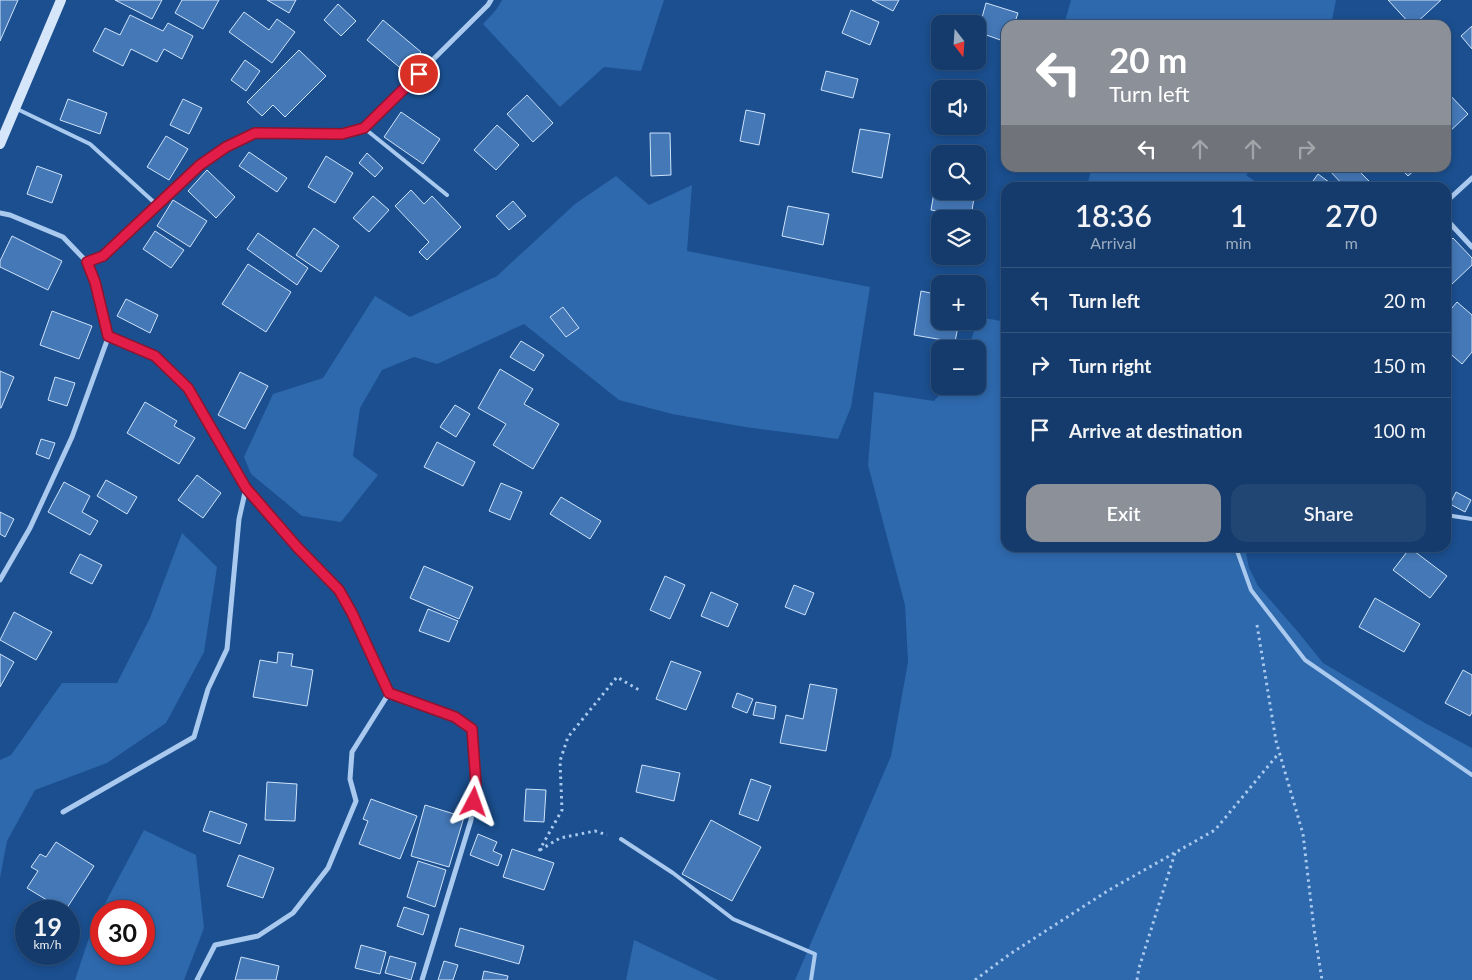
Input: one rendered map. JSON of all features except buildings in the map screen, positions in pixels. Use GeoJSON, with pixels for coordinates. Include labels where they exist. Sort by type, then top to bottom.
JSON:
{"type":"FeatureCollection","features":[{"type":"Feature","properties":{"kind":"street"},"geometry":{"type":"LineString","coordinates":[[0,144],[61,0]]}},
{"type":"Feature","properties":{"kind":"street"},"geometry":{"type":"LineString","coordinates":[[87,262],[103,256],[200,165],[226,147],[255,133],[342,134],[364,128],[491,0]]}},
{"type":"Feature","properties":{"kind":"street"},"geometry":{"type":"LineString","coordinates":[[1451,197],[1472,178]]}},
{"type":"Feature","properties":{"kind":"street"},"geometry":{"type":"LineString","coordinates":[[0,213],[10,215],[63,237],[87,262],[95,282],[108,336],[72,437],[30,528],[0,580]]}},
{"type":"Feature","properties":{"kind":"street"},"geometry":{"type":"LineString","coordinates":[[1451,224],[1472,247]]}},
{"type":"Feature","properties":{"kind":"street"},"geometry":{"type":"LineString","coordinates":[[108,336],[155,356],[188,388],[246,488],[298,548],[339,590],[352,613],[389,693],[455,717],[472,729],[476,784],[471,820],[422,980]]}},
{"type":"Feature","properties":{"kind":"street"},"geometry":{"type":"LineString","coordinates":[[62,812],[194,738],[208,689],[227,649],[239,519],[246,488]]}},
{"type":"Feature","properties":{"kind":"street"},"geometry":{"type":"LineString","coordinates":[[196,980],[215,945],[258,936],[293,914],[328,868],[356,801],[350,779],[352,752],[389,693]]}},
{"type":"Feature","properties":{"kind":"lane"},"geometry":{"type":"LineString","coordinates":[[15,108],[90,144],[156,205]]}},
{"type":"Feature","properties":{"kind":"lane"},"geometry":{"type":"LineString","coordinates":[[364,128],[447,194]]}},
{"type":"Feature","properties":{"kind":"lane"},"geometry":{"type":"LineString","coordinates":[[1451,516],[1472,519]]}},
{"type":"Feature","properties":{"kind":"lane"},"geometry":{"type":"LineString","coordinates":[[1237,552],[1251,590],[1305,660],[1472,775]]}},
{"type":"Feature","properties":{"kind":"lane"},"geometry":{"type":"LineString","coordinates":[[622,840],[673,873],[734,919],[815,954],[811,980]]}},
{"type":"Feature","properties":{"kind":"path"},"geometry":{"type":"LineString","coordinates":[[1251,590],[1276,741],[1303,834],[1322,980]]}},
{"type":"Feature","properties":{"kind":"path"},"geometry":{"type":"LineString","coordinates":[[622,840],[595,831],[560,838],[539,851],[562,810],[560,761],[568,737],[617,677],[639,690]]}},
{"type":"Feature","properties":{"kind":"path"},"geometry":{"type":"LineString","coordinates":[[975,980],[1010,954],[1101,895],[1215,830],[1279,753]]}},
{"type":"Feature","properties":{"kind":"path"},"geometry":{"type":"LineString","coordinates":[[1137,980],[1175,852]]}},
{"type":"Feature","properties":{"kind":"shaded area"},"geometry":{"type":"Polygon","coordinates":[[[502,0],[664,0],[641,71],[604,67],[560,107],[483,24],[496,10],[502,0]]]}},
{"type":"Feature","properties":{"kind":"shaded area"},"geometry":{"type":"Polygon","coordinates":[[[1071,0],[1336,0],[1332,20],[1065,20],[1071,0]]]}},
{"type":"Feature","properties":{"kind":"shaded area"},"geometry":{"type":"Polygon","coordinates":[[[1091,172],[1249,172],[1246,175],[1256,182],[1088,182],[1091,172]]]}},
{"type":"Feature","properties":{"kind":"shaded area"},"geometry":{"type":"Polygon","coordinates":[[[616,176],[649,205],[692,185],[687,251],[870,287],[851,407],[838,439],[745,427],[672,414],[619,400],[524,324],[437,364],[414,357],[382,370],[360,408],[353,456],[378,475],[341,522],[302,516],[251,474],[244,457],[273,394],[323,378],[375,296],[410,317],[497,276],[575,204],[616,176]]]}},
{"type":"Feature","properties":{"kind":"shaded area"},"geometry":{"type":"Polygon","coordinates":[[[986,318],[1001,321],[1001,552],[1246,552],[1249,568],[1258,586],[1323,663],[1425,723],[1472,748],[1472,980],[795,980],[891,756],[908,662],[905,605],[868,465],[874,392],[934,401],[939,395],[986,395],[986,340],[971,340],[975,330],[986,330],[986,318]]]}},
{"type":"Feature","properties":{"kind":"shaded area"},"geometry":{"type":"Polygon","coordinates":[[[182,533],[217,567],[204,652],[166,723],[107,763],[35,790],[7,841],[0,878],[0,760],[11,755],[62,683],[117,683],[150,618],[182,533]]]}},
{"type":"Feature","properties":{"kind":"shaded area"},"geometry":{"type":"Polygon","coordinates":[[[144,830],[196,855],[204,928],[184,980],[75,980],[90,935],[90,965],[155,965],[155,900],[107,900],[144,830]]]}},
{"type":"Feature","properties":{"kind":"shaded area"},"geometry":{"type":"Polygon","coordinates":[[[634,940],[718,980],[626,980],[634,940]]]}},
{"type":"Feature","properties":{"kind":"route"},"geometry":{"type":"LineString","coordinates":[[419,74],[364,128],[342,134],[255,133],[226,147],[200,165],[103,256],[87,262],[95,282],[108,336],[155,356],[188,388],[246,488],[298,548],[339,590],[352,613],[389,693],[455,717],[472,729],[476,784],[474,802]]}}]}
